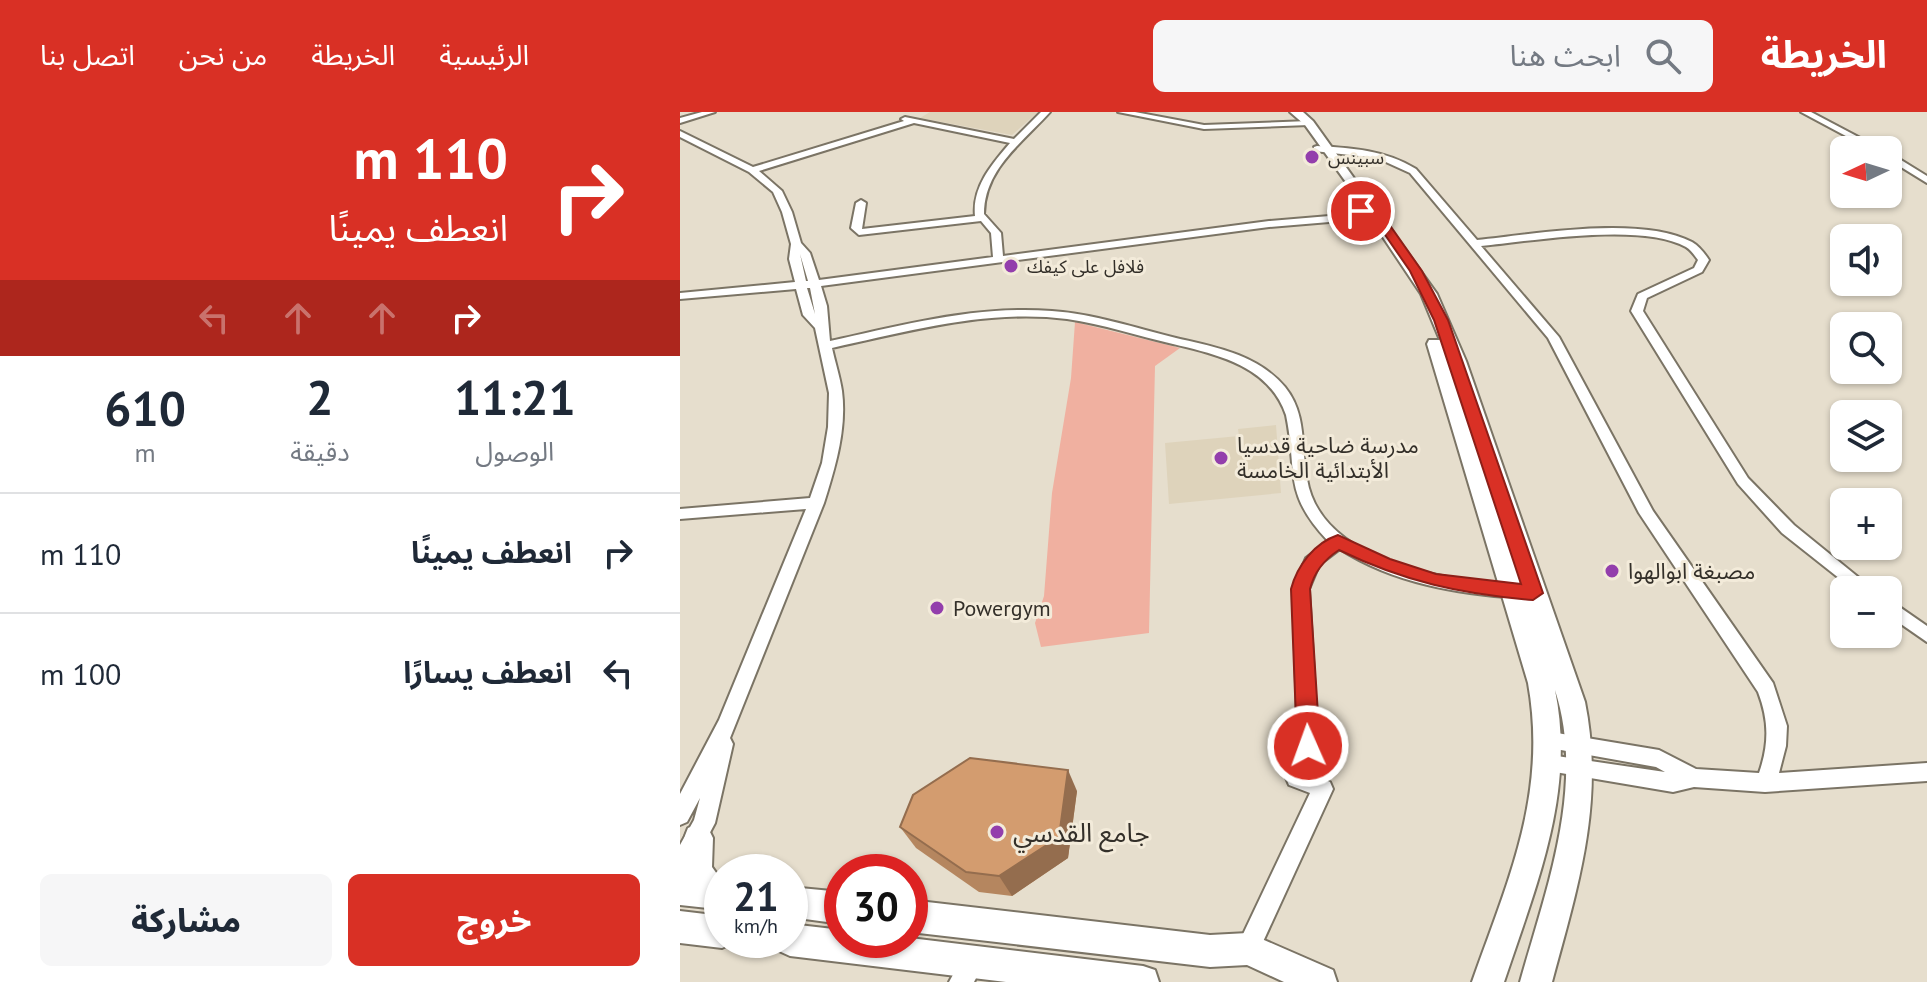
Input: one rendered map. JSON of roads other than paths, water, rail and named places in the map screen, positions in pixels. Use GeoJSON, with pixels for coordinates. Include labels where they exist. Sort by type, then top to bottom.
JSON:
{"type":"FeatureCollection","features":[{"type":"Feature","properties":{"kind":"main road"},"geometry":{"type":"LineString","coordinates":[[1298,118],[1369,213],[1427,320],[1522,592],[1572,702],[1581,745],[1581,768],[1570,850],[1536,982]]}},
{"type":"Feature","properties":{"kind":"main road"},"geometry":{"type":"LineString","coordinates":[[1488,982],[1527,862],[1550,764],[1551,741],[1546,701],[1522,592]]}},
{"type":"Feature","properties":{"kind":"main road"},"geometry":{"type":"LineString","coordinates":[[689,826],[704,892]]}},
{"type":"Feature","properties":{"kind":"main road"},"geometry":{"type":"LineString","coordinates":[[928,918],[1210,951],[1248,949],[1321,982]]}},
{"type":"Feature","properties":{"kind":"main road"},"geometry":{"type":"LineString","coordinates":[[680,927],[704,930]]}},
{"type":"Feature","properties":{"kind":"main road"},"geometry":{"type":"LineString","coordinates":[[928,956],[967,972],[1143,982]]}},
{"type":"Feature","properties":{"kind":"street"},"geometry":{"type":"LineString","coordinates":[[680,121],[711,112]]}},
{"type":"Feature","properties":{"kind":"street"},"geometry":{"type":"LineString","coordinates":[[904,112],[903,118],[913,121],[1017,142]]}},
{"type":"Feature","properties":{"kind":"street"},"geometry":{"type":"LineString","coordinates":[[998,258],[997,229],[978,211],[979,195],[1003,156],[1046,112]]}},
{"type":"Feature","properties":{"kind":"street"},"geometry":{"type":"LineString","coordinates":[[1122,112],[1204,127],[1298,118]]}},
{"type":"Feature","properties":{"kind":"street"},"geometry":{"type":"LineString","coordinates":[[1805,112],[1852,136]]}},
{"type":"Feature","properties":{"kind":"street"},"geometry":{"type":"LineString","coordinates":[[752,170],[913,121]]}},
{"type":"Feature","properties":{"kind":"street"},"geometry":{"type":"LineString","coordinates":[[680,866],[689,826],[816,503],[829,463],[836,393],[821,327],[809,315],[807,281],[794,259],[796,244],[783,201],[771,185],[752,170],[682,132]]}},
{"type":"Feature","properties":{"kind":"street"},"geometry":{"type":"LineString","coordinates":[[1323,149],[1374,155],[1404,164],[1553,337],[1647,513],[1766,689],[1779,730],[1778,750],[1765,783]]}},
{"type":"Feature","properties":{"kind":"street"},"geometry":{"type":"LineString","coordinates":[[1902,164],[1927,180]]}},
{"type":"Feature","properties":{"kind":"street"},"geometry":{"type":"LineString","coordinates":[[861,203],[856,228],[863,232],[983,218]]}},
{"type":"Feature","properties":{"kind":"street"},"geometry":{"type":"LineString","coordinates":[[680,296],[1369,213]]}},
{"type":"Feature","properties":{"kind":"street"},"geometry":{"type":"LineString","coordinates":[[1475,243],[1644,231],[1679,238],[1697,248],[1702,254],[1703,265],[1642,296],[1637,311],[1722,451],[1756,497],[1807,545],[1848,576]]}},
{"type":"Feature","properties":{"kind":"street"},"geometry":{"type":"LineString","coordinates":[[825,346],[963,317],[1024,313],[1080,318],[1235,357],[1262,373],[1283,393],[1292,410],[1302,492],[1316,518],[1338,542],[1412,574],[1473,588],[1522,592]]}},
{"type":"Feature","properties":{"kind":"street"},"geometry":{"type":"LineString","coordinates":[[680,514],[816,503]]}},
{"type":"Feature","properties":{"kind":"street"},"geometry":{"type":"LineString","coordinates":[[1248,949],[1278,879],[1323,789],[1296,778],[1308,746],[1301,589],[1312,562],[1338,542]]}},
{"type":"Feature","properties":{"kind":"street"},"geometry":{"type":"LineString","coordinates":[[1902,616],[1927,635]]}},
{"type":"Feature","properties":{"kind":"street"},"geometry":{"type":"LineString","coordinates":[[689,826],[709,808],[728,723]]}},
{"type":"Feature","properties":{"kind":"street"},"geometry":{"type":"LineString","coordinates":[[1551,741],[1659,759],[1694,778]]}},
{"type":"Feature","properties":{"kind":"street"},"geometry":{"type":"LineString","coordinates":[[1550,764],[1662,783],[1694,778],[1765,783],[1927,772]]}},
{"type":"Feature","properties":{"kind":"place","name":"سبينس"},"geometry":{"type":"Point","coordinates":[1312,157]}},
{"type":"Feature","properties":{"kind":"place","name":"فلافل على كيفك"},"geometry":{"type":"Point","coordinates":[1011,266]}},
{"type":"Feature","properties":{"kind":"place","name":"مدرسة ضاحية قدسيا الأبتدائية الخامسة"},"geometry":{"type":"Point","coordinates":[1221,458]}},
{"type":"Feature","properties":{"kind":"place","name":"مصبغة ابوالهوا"},"geometry":{"type":"Point","coordinates":[1612,571]}},
{"type":"Feature","properties":{"kind":"place","name":"Powergym"},"geometry":{"type":"Point","coordinates":[937,608]}},
{"type":"Feature","properties":{"kind":"place","name":"جامع القدسي"},"geometry":{"type":"Point","coordinates":[997,832]}}]}
